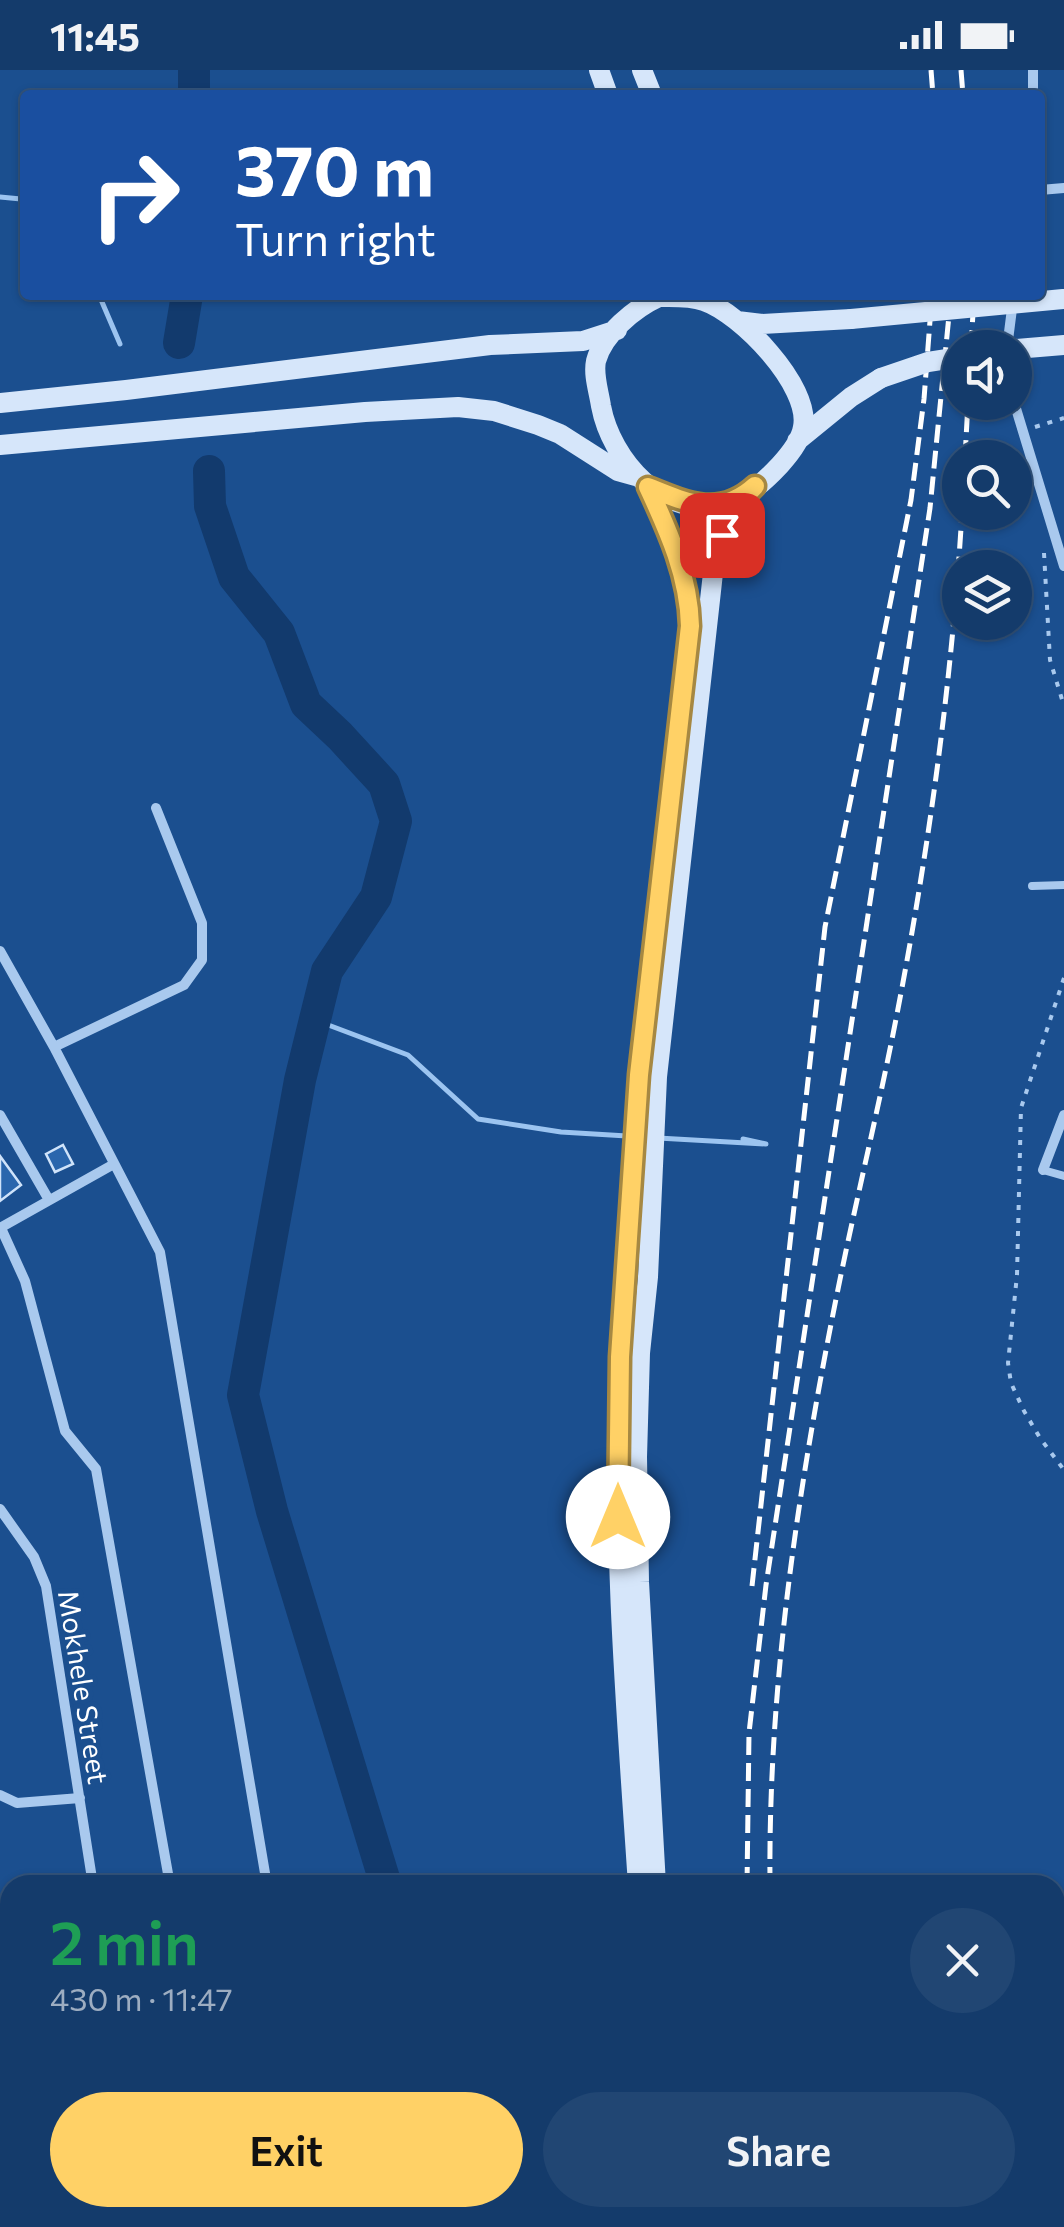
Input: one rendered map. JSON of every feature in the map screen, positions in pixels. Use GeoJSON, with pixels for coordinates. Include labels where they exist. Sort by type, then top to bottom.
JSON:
{"type":"FeatureCollection","features":[{"type":"Feature","properties":{"kind":"main road"},"geometry":{"type":"LineString","coordinates":[[698,300],[762,324],[1064,299]]}},
{"type":"Feature","properties":{"kind":"main road"},"geometry":{"type":"LineString","coordinates":[[637,1875],[617,1549],[619,1389],[640,1191],[690,597],[642,482],[622,458],[608,427],[595,373],[600,352],[617,330],[638,308],[652,300]]}},
{"type":"Feature","properties":{"kind":"main road"},"geometry":{"type":"LineString","coordinates":[[0,445],[365,412],[458,408],[494,411],[560,434],[618,470],[690,503],[712,506],[734,501],[777,469],[803,429],[804,414],[794,384],[726,308]]}},
{"type":"Feature","properties":{"kind":"main road"},"geometry":{"type":"LineString","coordinates":[[0,403],[356,359],[490,345],[582,341],[617,330]]}},
{"type":"Feature","properties":{"kind":"main road"},"geometry":{"type":"LineString","coordinates":[[1032,348],[1061,345]]}},
{"type":"Feature","properties":{"kind":"main road"},"geometry":{"type":"LineString","coordinates":[[796,442],[881,378],[942,360]]}},
{"type":"Feature","properties":{"kind":"main road"},"geometry":{"type":"LineString","coordinates":[[648,1076],[714,564],[728,520],[755,486]]}},
{"type":"Feature","properties":{"kind":"main road"},"geometry":{"type":"LineString","coordinates":[[640,1191],[638,1582],[655,1875]]}},
{"type":"Feature","properties":{"kind":"street"},"geometry":{"type":"LineString","coordinates":[[1009,330],[1013,300]]}},
{"type":"Feature","properties":{"kind":"street"},"geometry":{"type":"LineString","coordinates":[[1019,420],[1064,566]]}},
{"type":"Feature","properties":{"kind":"street"},"geometry":{"type":"LineString","coordinates":[[54,1047],[184,985],[202,960],[202,923],[156,808]]}},
{"type":"Feature","properties":{"kind":"street"},"geometry":{"type":"LineString","coordinates":[[0,951],[156,1242],[164,1266],[266,1875]]}},
{"type":"Feature","properties":{"kind":"street"},"geometry":{"type":"LineString","coordinates":[[1043,1170],[1064,1115]]}},
{"type":"Feature","properties":{"kind":"street"},"geometry":{"type":"LineString","coordinates":[[0,1116],[49,1200]]}},
{"type":"Feature","properties":{"kind":"street"},"geometry":{"type":"LineString","coordinates":[[114,1164],[1,1228],[24,1281],[65,1431],[96,1469],[168,1875]]}},
{"type":"Feature","properties":{"kind":"street","name":"Mokhele Street"},"geometry":{"type":"LineString","coordinates":[[0,1509],[34,1557],[46,1586],[92,1875]]}},
{"type":"Feature","properties":{"kind":"street"},"geometry":{"type":"LineString","coordinates":[[0,1795],[17,1803],[80,1798]]}},
{"type":"Feature","properties":{"kind":"lane"},"geometry":{"type":"LineString","coordinates":[[1032,886],[1064,886]]}},
{"type":"Feature","properties":{"kind":"lane"},"geometry":{"type":"LineString","coordinates":[[1043,1170],[1064,1176]]}},
{"type":"Feature","properties":{"kind":"path"},"geometry":{"type":"LineString","coordinates":[[1022,432],[1064,418]]}},
{"type":"Feature","properties":{"kind":"path"},"geometry":{"type":"LineString","coordinates":[[1044,549],[1050,660],[1064,706]]}},
{"type":"Feature","properties":{"kind":"path"},"geometry":{"type":"LineString","coordinates":[[1064,978],[1021,1108],[1016,1275],[1008,1363],[1024,1411],[1064,1470]]}},
{"type":"Feature","properties":{"kind":"building"},"geometry":{"type":"Polygon","coordinates":[[[63,1145],[73,1164],[55,1172],[46,1154],[63,1145]]]}},
{"type":"Feature","properties":{"kind":"building"},"geometry":{"type":"Polygon","coordinates":[[[0,1156],[21,1185],[0,1201],[0,1156]]]}},
{"type":"Feature","properties":{"kind":"waterway"},"geometry":{"type":"LineString","coordinates":[[194,70],[194,90]]}},
{"type":"Feature","properties":{"kind":"waterway"},"geometry":{"type":"LineString","coordinates":[[0,197],[20,199]]}},
{"type":"Feature","properties":{"kind":"waterway"},"geometry":{"type":"LineString","coordinates":[[101,300],[120,344]]}},
{"type":"Feature","properties":{"kind":"waterway"},"geometry":{"type":"LineString","coordinates":[[179,343],[186,300]]}},
{"type":"Feature","properties":{"kind":"waterway"},"geometry":{"type":"LineString","coordinates":[[209,471],[210,506],[234,577],[279,633],[306,704],[384,784],[396,821],[376,897],[327,971],[300,1080],[243,1395],[272,1511],[383,1875]]}},
{"type":"Feature","properties":{"kind":"waterway"},"geometry":{"type":"LineString","coordinates":[[315,1020],[408,1055],[478,1119],[561,1132],[627,1136]]}},
{"type":"Feature","properties":{"kind":"waterway"},"geometry":{"type":"LineString","coordinates":[[658,1138],[766,1144],[743,1139]]}},
{"type":"Feature","properties":{"kind":"railway"},"geometry":{"type":"LineString","coordinates":[[931,70],[933,90]]}},
{"type":"Feature","properties":{"kind":"railway"},"geometry":{"type":"LineString","coordinates":[[961,70],[963,90]]}},
{"type":"Feature","properties":{"kind":"railway"},"geometry":{"type":"LineString","coordinates":[[752,1586],[825,927],[911,500],[932,300]]}},
{"type":"Feature","properties":{"kind":"railway"},"geometry":{"type":"LineString","coordinates":[[747,1875],[749,1733],[766,1585],[930,508],[951,300]]}},
{"type":"Feature","properties":{"kind":"railway"},"geometry":{"type":"LineString","coordinates":[[972,330],[974,300]]}},
{"type":"Feature","properties":{"kind":"railway"},"geometry":{"type":"LineString","coordinates":[[966,440],[967,420]]}},
{"type":"Feature","properties":{"kind":"railway"},"geometry":{"type":"LineString","coordinates":[[770,1875],[774,1736],[798,1514],[823,1367],[890,1049],[919,889],[938,764],[961,530]]}},
{"type":"Feature","properties":{"kind":"route"},"geometry":{"type":"LineString","coordinates":[[618,1517],[620,1357],[639,1075],[690,626],[690,597],[684,576],[648,487],[700,506],[712,506],[734,501],[755,486],[734,508],[722,535]]}}]}
